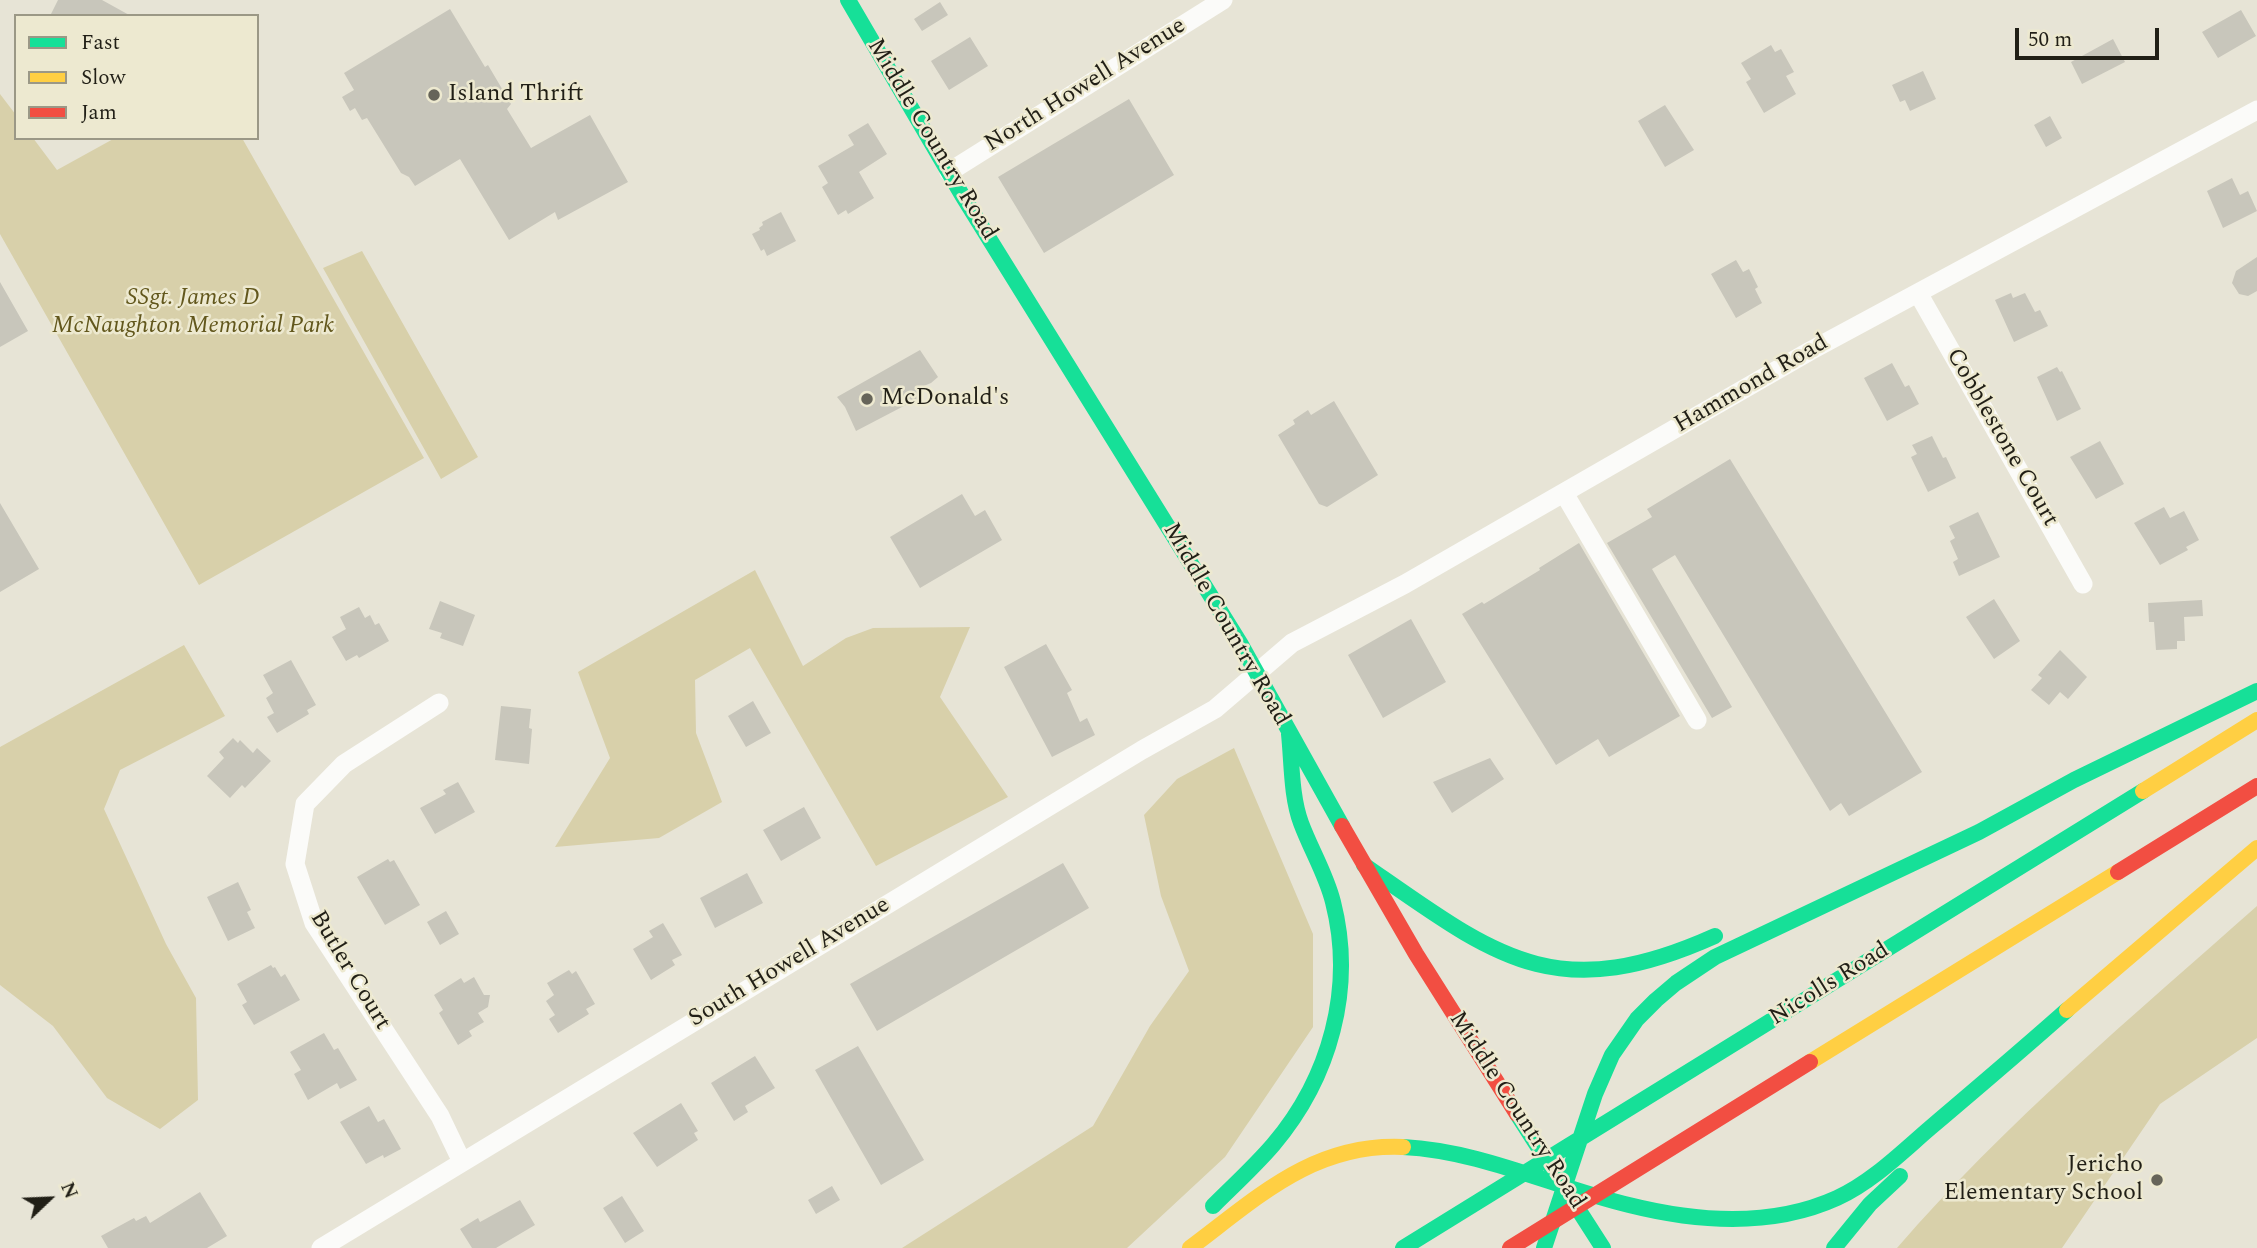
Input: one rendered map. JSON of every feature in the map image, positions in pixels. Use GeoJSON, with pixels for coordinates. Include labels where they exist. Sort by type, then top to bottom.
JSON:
{"type":"FeatureCollection","features":[{"type":"Feature","properties":{"kind":"main road","name":"Middle Country Road"},"geometry":{"type":"LineString","coordinates":[[848,0],[949,172],[1213,598],[1416,954],[1604,1248]]}},
{"type":"Feature","properties":{"kind":"main road"},"geometry":{"type":"LineString","coordinates":[[1544,1248],[1602,1074],[1637,1020],[1676,983],[1695,969],[1979,832],[2074,780],[2257,691]]}},
{"type":"Feature","properties":{"kind":"main road","name":"Nicolls Road"},"geometry":{"type":"LineString","coordinates":[[1403,1248],[2257,720]]}},
{"type":"Feature","properties":{"kind":"main road"},"geometry":{"type":"LineString","coordinates":[[1174,1248],[1273,1144],[1301,1107],[1324,1060],[1339,1007],[1342,952],[1339,928],[1326,880],[1299,819],[1289,734]]}},
{"type":"Feature","properties":{"kind":"main road"},"geometry":{"type":"LineString","coordinates":[[1510,1248],[2257,786]]}},
{"type":"Feature","properties":{"kind":"main road"},"geometry":{"type":"LineString","coordinates":[[1190,1248],[1260,1192],[1290,1174],[1309,1164],[1352,1151],[1379,1147],[1431,1148],[1471,1156],[1656,1216],[1702,1224],[1747,1224],[1794,1215],[1839,1197],[1862,1183],[1991,1078],[2257,848]]}},
{"type":"Feature","properties":{"kind":"main road"},"geometry":{"type":"LineString","coordinates":[[1364,865],[1469,936],[1501,953],[1547,966],[1598,970],[1643,965],[1735,928],[1836,900]]}},
{"type":"Feature","properties":{"kind":"main road"},"geometry":{"type":"LineString","coordinates":[[1834,1248],[1864,1212],[1917,1160],[1991,1078]]}},
{"type":"Feature","properties":{"kind":"street","name":"North Howell Avenue"},"geometry":{"type":"LineString","coordinates":[[949,172],[1223,0]]}},
{"type":"Feature","properties":{"kind":"street","name":"Hammond Road"},"geometry":{"type":"LineString","coordinates":[[1257,675],[1292,643],[1405,584],[1810,351],[2257,110]]}},
{"type":"Feature","properties":{"kind":"street","name":"Cobblestone Court"},"geometry":{"type":"LineString","coordinates":[[1918,293],[2083,584]]}},
{"type":"Feature","properties":{"kind":"street"},"geometry":{"type":"LineString","coordinates":[[1564,493],[1697,720]]}},
{"type":"Feature","properties":{"kind":"street","name":"South Howell Avenue"},"geometry":{"type":"LineString","coordinates":[[321,1248],[1142,750],[1207,715],[1257,675]]}},
{"type":"Feature","properties":{"kind":"street","name":"Butler Court"},"geometry":{"type":"LineString","coordinates":[[439,704],[344,764],[305,804],[295,864],[314,923],[440,1116],[462,1162]]}},
{"type":"Feature","properties":{"kind":"green space","name":"SSgt. James D McNaughton Memorial Park"},"geometry":{"type":"Polygon","coordinates":[[[0,94],[14,112],[14,140],[34,140],[57,170],[111,140],[243,140],[424,458],[199,585],[0,234],[0,94]]]}},
{"type":"Feature","properties":{"kind":"green space"},"geometry":{"type":"Polygon","coordinates":[[[362,251],[478,457],[441,479],[323,268],[362,251]]]}},
{"type":"Feature","properties":{"kind":"green space"},"geometry":{"type":"Polygon","coordinates":[[[755,570],[803,666],[846,638],[873,628],[970,627],[940,697],[1008,797],[876,866],[750,648],[695,680],[696,733],[722,802],[659,838],[555,847],[610,758],[578,672],[755,570]]]}},
{"type":"Feature","properties":{"kind":"green space"},"geometry":{"type":"Polygon","coordinates":[[[184,645],[225,716],[120,770],[104,809],[166,944],[196,998],[198,1100],[160,1129],[107,1098],[53,1026],[0,985],[0,747],[184,645]]]}},
{"type":"Feature","properties":{"kind":"green space"},"geometry":{"type":"Polygon","coordinates":[[[1234,748],[1313,934],[1313,1027],[1225,1157],[1127,1248],[902,1248],[1093,1126],[1150,1026],[1189,971],[1161,896],[1144,815],[1177,779],[1234,748]]]}},
{"type":"Feature","properties":{"kind":"green space"},"geometry":{"type":"Polygon","coordinates":[[[2257,906],[2257,1038],[2160,1104],[2062,1248],[1897,1248],[1981,1157],[2026,1114],[2257,906]]]}},
{"type":"Feature","properties":{"kind":"building"},"geometry":{"type":"Polygon","coordinates":[[[58,0],[102,0],[127,14],[51,14],[58,0]]]}},
{"type":"Feature","properties":{"kind":"building"},"geometry":{"type":"Polygon","coordinates":[[[940,2],[948,15],[922,31],[914,19],[940,2]]]}},
{"type":"Feature","properties":{"kind":"building"},"geometry":{"type":"Polygon","coordinates":[[[450,9],[511,104],[507,109],[531,148],[590,115],[628,182],[558,220],[555,212],[509,240],[460,159],[415,186],[409,177],[401,173],[367,118],[362,120],[355,108],[350,111],[342,97],[354,90],[344,73],[450,9]]]}},
{"type":"Feature","properties":{"kind":"building"},"geometry":{"type":"Polygon","coordinates":[[[2241,10],[2256,36],[2218,58],[2202,32],[2241,10]]]}},
{"type":"Feature","properties":{"kind":"building"},"geometry":{"type":"Polygon","coordinates":[[[970,37],[988,66],[949,90],[931,61],[970,37]]]}},
{"type":"Feature","properties":{"kind":"building"},"geometry":{"type":"Polygon","coordinates":[[[2113,39],[2125,62],[2082,84],[2071,62],[2113,39]]]}},
{"type":"Feature","properties":{"kind":"building"},"geometry":{"type":"Polygon","coordinates":[[[1771,45],[1775,52],[1781,49],[1794,72],[1786,76],[1796,94],[1764,113],[1746,82],[1751,79],[1741,63],[1771,45]]]}},
{"type":"Feature","properties":{"kind":"building"},"geometry":{"type":"Polygon","coordinates":[[[1923,71],[1936,99],[1910,111],[1905,100],[1900,102],[1892,85],[1923,71]]]}},
{"type":"Feature","properties":{"kind":"building"},"geometry":{"type":"Polygon","coordinates":[[[1129,99],[1174,175],[1044,253],[998,177],[1129,99]]]}},
{"type":"Feature","properties":{"kind":"building"},"geometry":{"type":"Polygon","coordinates":[[[1665,105],[1694,150],[1665,167],[1638,121],[1665,105]]]}},
{"type":"Feature","properties":{"kind":"building"},"geometry":{"type":"Polygon","coordinates":[[[2050,116],[2062,138],[2046,147],[2034,125],[2050,116]]]}},
{"type":"Feature","properties":{"kind":"building"},"geometry":{"type":"Polygon","coordinates":[[[868,123],[887,154],[859,172],[874,198],[848,214],[846,210],[838,215],[822,187],[828,183],[818,166],[854,145],[848,135],[868,123]]]}},
{"type":"Feature","properties":{"kind":"building"},"geometry":{"type":"Polygon","coordinates":[[[2232,178],[2240,195],[2248,191],[2257,211],[2223,228],[2207,191],[2232,178]]]}},
{"type":"Feature","properties":{"kind":"building"},"geometry":{"type":"Polygon","coordinates":[[[781,212],[796,241],[767,256],[764,249],[761,251],[752,234],[760,230],[762,222],[781,212]]]}},
{"type":"Feature","properties":{"kind":"building"},"geometry":{"type":"Polygon","coordinates":[[[2257,257],[2257,291],[2248,296],[2239,294],[2232,283],[2236,271],[2257,257]]]}},
{"type":"Feature","properties":{"kind":"building"},"geometry":{"type":"Polygon","coordinates":[[[1736,260],[1743,272],[1749,269],[1762,303],[1736,318],[1711,274],[1736,260]]]}},
{"type":"Feature","properties":{"kind":"building"},"geometry":{"type":"Polygon","coordinates":[[[0,282],[28,331],[0,347],[0,282]]]}},
{"type":"Feature","properties":{"kind":"building"},"geometry":{"type":"Polygon","coordinates":[[[2011,293],[2013,298],[2025,293],[2035,312],[2040,310],[2048,326],[2014,342],[1995,300],[2011,293]]]}},
{"type":"Feature","properties":{"kind":"building"},"geometry":{"type":"Polygon","coordinates":[[[920,350],[938,377],[919,388],[923,396],[856,431],[845,407],[837,397],[920,350]]]}},
{"type":"Feature","properties":{"kind":"building"},"geometry":{"type":"Polygon","coordinates":[[[1892,363],[1905,387],[1909,385],[1919,404],[1887,421],[1864,378],[1892,363]]]}},
{"type":"Feature","properties":{"kind":"building"},"geometry":{"type":"Polygon","coordinates":[[[2057,367],[2062,371],[2081,409],[2057,421],[2037,377],[2057,367]]]}},
{"type":"Feature","properties":{"kind":"building"},"geometry":{"type":"Polygon","coordinates":[[[1334,401],[1378,475],[1327,507],[1319,504],[1278,435],[1295,424],[1293,420],[1308,410],[1311,415],[1334,401]]]}},
{"type":"Feature","properties":{"kind":"building"},"geometry":{"type":"Polygon","coordinates":[[[1932,436],[1956,478],[1928,492],[1911,457],[1917,454],[1912,445],[1932,436]]]}},
{"type":"Feature","properties":{"kind":"building"},"geometry":{"type":"Polygon","coordinates":[[[2100,441],[2124,484],[2096,499],[2070,457],[2100,441]]]}},
{"type":"Feature","properties":{"kind":"building"},"geometry":{"type":"Polygon","coordinates":[[[1730,459],[1922,772],[1849,816],[1841,803],[1830,811],[1675,555],[1652,569],[1732,707],[1712,718],[1607,543],[1652,517],[1647,509],[1730,459]]]}},
{"type":"Feature","properties":{"kind":"building"},"geometry":{"type":"Polygon","coordinates":[[[962,494],[975,516],[985,510],[1002,540],[920,588],[890,537],[962,494]]]}},
{"type":"Feature","properties":{"kind":"building"},"geometry":{"type":"Polygon","coordinates":[[[0,503],[39,569],[0,592],[0,503]]]}},
{"type":"Feature","properties":{"kind":"building"},"geometry":{"type":"Polygon","coordinates":[[[2164,507],[2170,518],[2184,511],[2199,540],[2186,547],[2188,550],[2160,565],[2134,523],[2164,507]]]}},
{"type":"Feature","properties":{"kind":"building"},"geometry":{"type":"Polygon","coordinates":[[[1978,512],[2000,557],[1959,576],[1953,562],[1958,559],[1950,541],[1955,538],[1949,526],[1978,512]]]}},
{"type":"Feature","properties":{"kind":"building"},"geometry":{"type":"Polygon","coordinates":[[[1579,543],[1680,716],[1609,757],[1598,739],[1556,765],[1462,614],[1482,602],[1484,604],[1579,543]]]}},
{"type":"Feature","properties":{"kind":"building"},"geometry":{"type":"Polygon","coordinates":[[[1994,599],[2020,641],[1994,659],[1966,617],[1994,599]]]}},
{"type":"Feature","properties":{"kind":"building"},"geometry":{"type":"Polygon","coordinates":[[[2202,600],[2203,616],[2184,617],[2185,641],[2177,641],[2177,649],[2156,650],[2154,622],[2149,622],[2148,603],[2202,600]]]}},
{"type":"Feature","properties":{"kind":"building"},"geometry":{"type":"Polygon","coordinates":[[[440,601],[475,615],[463,646],[440,638],[442,633],[429,629],[440,601]]]}},
{"type":"Feature","properties":{"kind":"building"},"geometry":{"type":"Polygon","coordinates":[[[359,607],[365,618],[370,615],[375,625],[379,623],[389,641],[359,658],[357,655],[346,661],[332,637],[346,629],[340,617],[359,607]]]}},
{"type":"Feature","properties":{"kind":"building"},"geometry":{"type":"Polygon","coordinates":[[[1411,619],[1446,682],[1383,718],[1348,655],[1411,619]]]}},
{"type":"Feature","properties":{"kind":"building"},"geometry":{"type":"Polygon","coordinates":[[[1046,644],[1072,690],[1067,693],[1080,722],[1087,718],[1095,735],[1052,757],[1004,667],[1046,644]]]}},
{"type":"Feature","properties":{"kind":"building"},"geometry":{"type":"Polygon","coordinates":[[[2060,650],[2087,677],[2068,699],[2060,692],[2049,705],[2031,690],[2042,678],[2038,675],[2060,650]]]}},
{"type":"Feature","properties":{"kind":"building"},"geometry":{"type":"Polygon","coordinates":[[[291,660],[316,705],[307,710],[309,714],[277,733],[267,717],[274,713],[266,698],[273,693],[263,675],[291,660]]]}},
{"type":"Feature","properties":{"kind":"building"},"geometry":{"type":"Polygon","coordinates":[[[753,701],[771,733],[746,747],[728,716],[753,701]]]}},
{"type":"Feature","properties":{"kind":"building"},"geometry":{"type":"Polygon","coordinates":[[[501,706],[531,709],[529,764],[495,760],[501,706]]]}},
{"type":"Feature","properties":{"kind":"building"},"geometry":{"type":"Polygon","coordinates":[[[233,738],[238,743],[240,740],[253,753],[257,748],[271,761],[245,788],[242,785],[230,798],[207,776],[224,758],[219,752],[233,738]]]}},
{"type":"Feature","properties":{"kind":"building"},"geometry":{"type":"Polygon","coordinates":[[[1490,758],[1504,779],[1452,813],[1433,782],[1490,758]]]}},
{"type":"Feature","properties":{"kind":"building"},"geometry":{"type":"Polygon","coordinates":[[[458,782],[475,812],[435,834],[420,808],[446,794],[443,790],[458,782]]]}},
{"type":"Feature","properties":{"kind":"building"},"geometry":{"type":"Polygon","coordinates":[[[804,807],[821,838],[781,861],[763,830],[804,807]]]}},
{"type":"Feature","properties":{"kind":"building"},"geometry":{"type":"Polygon","coordinates":[[[388,859],[390,862],[394,860],[420,905],[385,925],[357,877],[388,859]]]}},
{"type":"Feature","properties":{"kind":"building"},"geometry":{"type":"Polygon","coordinates":[[[1063,863],[1089,908],[877,1031],[850,984],[1063,863]]]}},
{"type":"Feature","properties":{"kind":"building"},"geometry":{"type":"Polygon","coordinates":[[[747,873],[763,903],[715,928],[700,898],[747,873]]]}},
{"type":"Feature","properties":{"kind":"building"},"geometry":{"type":"Polygon","coordinates":[[[238,882],[251,910],[247,912],[255,928],[228,941],[207,897],[238,882]]]}},
{"type":"Feature","properties":{"kind":"building"},"geometry":{"type":"Polygon","coordinates":[[[446,911],[459,934],[440,945],[427,922],[446,911]]]}},
{"type":"Feature","properties":{"kind":"building"},"geometry":{"type":"Polygon","coordinates":[[[663,923],[682,955],[672,960],[675,965],[651,980],[633,949],[653,937],[649,931],[663,923]]]}},
{"type":"Feature","properties":{"kind":"building"},"geometry":{"type":"Polygon","coordinates":[[[271,965],[281,977],[285,974],[300,1000],[254,1025],[242,1005],[247,1002],[237,984],[271,965]]]}},
{"type":"Feature","properties":{"kind":"building"},"geometry":{"type":"Polygon","coordinates":[[[569,970],[572,974],[576,971],[595,1004],[586,1009],[589,1014],[558,1033],[549,1019],[555,1015],[546,1001],[554,995],[547,983],[569,970]]]}},
{"type":"Feature","properties":{"kind":"building"},"geometry":{"type":"Polygon","coordinates":[[[474,977],[484,995],[490,995],[488,1007],[478,1013],[484,1022],[469,1031],[472,1036],[458,1045],[439,1013],[443,1010],[434,995],[461,978],[464,983],[474,977]]]}},
{"type":"Feature","properties":{"kind":"building"},"geometry":{"type":"Polygon","coordinates":[[[324,1033],[334,1050],[338,1048],[357,1080],[340,1089],[337,1083],[308,1100],[294,1074],[301,1070],[290,1052],[324,1033]]]}},
{"type":"Feature","properties":{"kind":"building"},"geometry":{"type":"Polygon","coordinates":[[[858,1046],[924,1160],[881,1185],[815,1070],[858,1046]]]}},
{"type":"Feature","properties":{"kind":"building"},"geometry":{"type":"Polygon","coordinates":[[[755,1056],[775,1088],[745,1106],[748,1112],[734,1121],[711,1083],[755,1056]]]}},
{"type":"Feature","properties":{"kind":"building"},"geometry":{"type":"Polygon","coordinates":[[[681,1103],[698,1131],[694,1133],[698,1140],[657,1167],[633,1133],[681,1103]]]}},
{"type":"Feature","properties":{"kind":"building"},"geometry":{"type":"Polygon","coordinates":[[[369,1106],[378,1122],[384,1119],[401,1149],[366,1164],[340,1122],[369,1106]]]}},
{"type":"Feature","properties":{"kind":"building"},"geometry":{"type":"Polygon","coordinates":[[[832,1186],[840,1200],[816,1214],[808,1200],[832,1186]]]}},
{"type":"Feature","properties":{"kind":"building"},"geometry":{"type":"Polygon","coordinates":[[[200,1192],[227,1236],[207,1248],[108,1248],[101,1236],[134,1218],[136,1221],[146,1216],[150,1223],[200,1192]]]}},
{"type":"Feature","properties":{"kind":"building"},"geometry":{"type":"Polygon","coordinates":[[[622,1196],[644,1231],[625,1243],[603,1208],[622,1196]]]}},
{"type":"Feature","properties":{"kind":"building"},"geometry":{"type":"Polygon","coordinates":[[[520,1200],[535,1225],[496,1248],[472,1248],[460,1229],[478,1218],[480,1222],[520,1200]]]}},
{"type":"Feature","properties":{"kind":"traffic: fast"},"geometry":{"type":"LineString","coordinates":[[848,0],[962,195],[1240,643],[1342,826]]}},
{"type":"Feature","properties":{"kind":"traffic: fast"},"geometry":{"type":"LineString","coordinates":[[1544,1248],[1595,1094],[1612,1055],[1637,1019],[1676,983],[1715,957],[1979,832],[2074,780],[2257,691]]}},
{"type":"Feature","properties":{"kind":"traffic: fast"},"geometry":{"type":"LineString","coordinates":[[1213,1206],[1266,1153],[1293,1119],[1310,1091],[1323,1061],[1333,1031],[1339,999],[1339,934],[1333,902],[1298,813],[1289,734]]}},
{"type":"Feature","properties":{"kind":"traffic: fast"},"geometry":{"type":"LineString","coordinates":[[1403,1248],[2143,791]]}},
{"type":"Feature","properties":{"kind":"traffic: fast"},"geometry":{"type":"LineString","coordinates":[[1364,865],[1451,925],[1528,962],[1568,969],[1611,968],[1659,957],[1715,936]]}},
{"type":"Feature","properties":{"kind":"traffic: fast"},"geometry":{"type":"LineString","coordinates":[[1403,1147],[1489,1162],[1601,1198],[1655,1211],[1734,1219],[1786,1214],[1837,1198],[1874,1175],[2067,1010]]}},
{"type":"Feature","properties":{"kind":"traffic: fast"},"geometry":{"type":"LineString","coordinates":[[1517,1114],[1603,1248]]}},
{"type":"Feature","properties":{"kind":"traffic: fast"},"geometry":{"type":"LineString","coordinates":[[1834,1248],[1870,1204],[1900,1176]]}},
{"type":"Feature","properties":{"kind":"traffic: slow"},"geometry":{"type":"LineString","coordinates":[[2143,791],[2257,720]]}},
{"type":"Feature","properties":{"kind":"traffic: slow"},"geometry":{"type":"LineString","coordinates":[[2067,1010],[2257,848]]}},
{"type":"Feature","properties":{"kind":"traffic: slow"},"geometry":{"type":"LineString","coordinates":[[1810,1062],[2118,872]]}},
{"type":"Feature","properties":{"kind":"traffic: slow"},"geometry":{"type":"LineString","coordinates":[[1190,1248],[1263,1193],[1314,1164],[1341,1154],[1371,1148],[1403,1147]]}},
{"type":"Feature","properties":{"kind":"traffic: jam"},"geometry":{"type":"LineString","coordinates":[[2118,872],[2257,786]]}},
{"type":"Feature","properties":{"kind":"traffic: jam"},"geometry":{"type":"LineString","coordinates":[[1342,826],[1416,954],[1517,1114]]}},
{"type":"Feature","properties":{"kind":"traffic: jam"},"geometry":{"type":"LineString","coordinates":[[1510,1248],[1810,1062]]}},
{"type":"Feature","properties":{"kind":"place","name":"Island Thrift"},"geometry":{"type":"Point","coordinates":[434,95]}},
{"type":"Feature","properties":{"kind":"place","name":"McDonald's"},"geometry":{"type":"Point","coordinates":[867,399]}},
{"type":"Feature","properties":{"kind":"place","name":"Jericho Elementary School"},"geometry":{"type":"Point","coordinates":[2157,1180]}}]}
